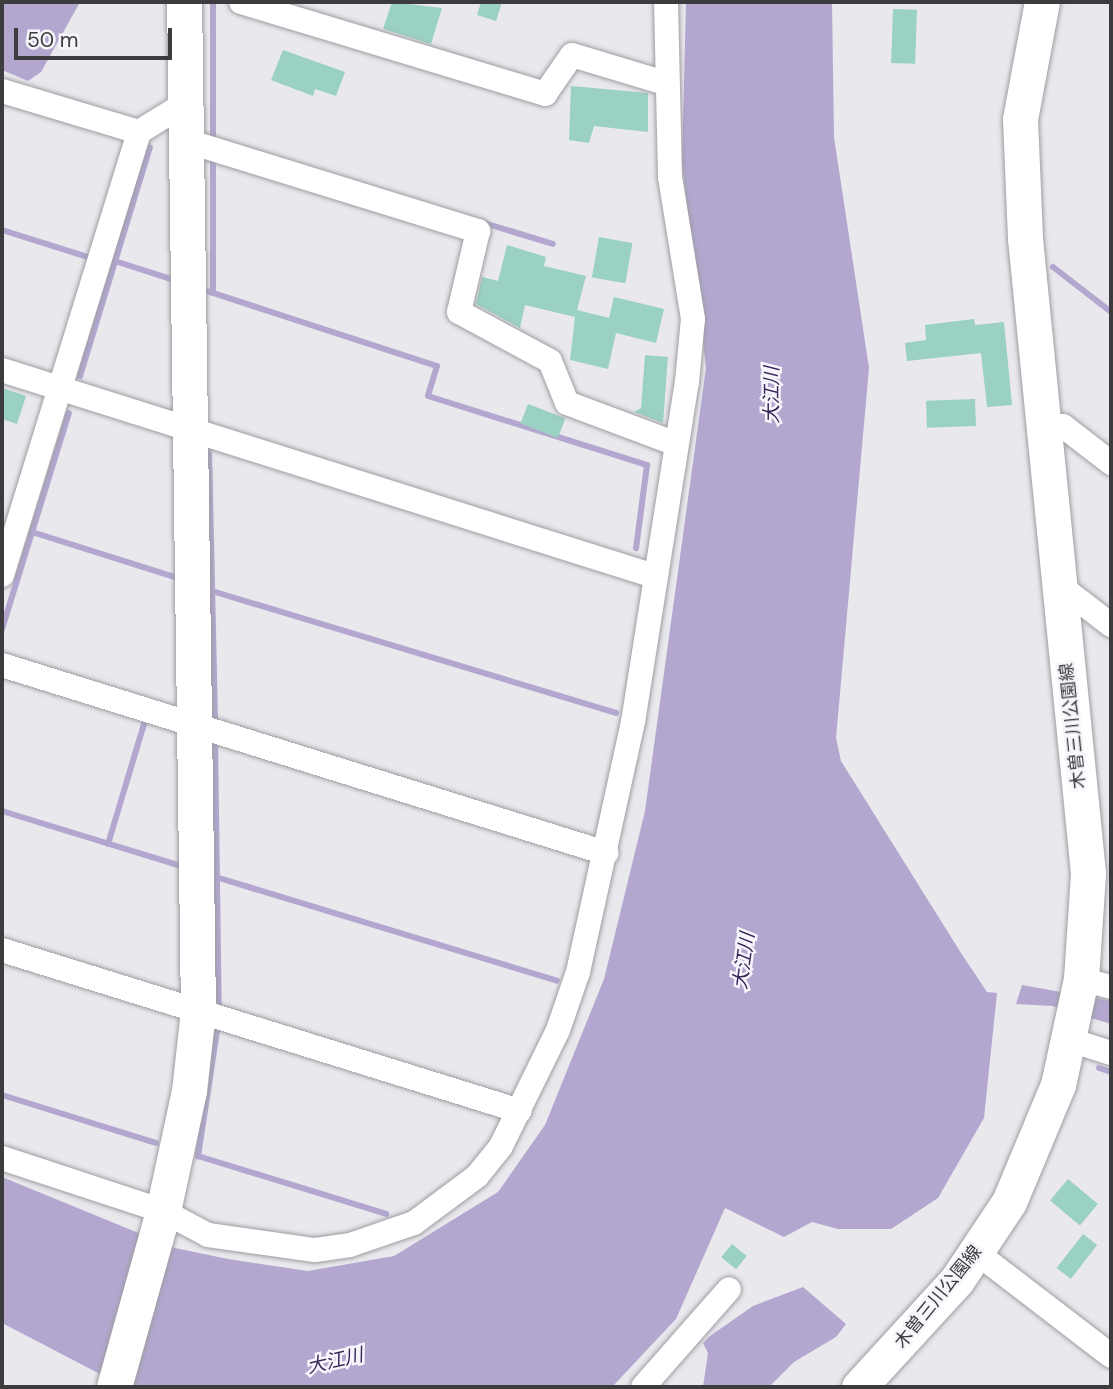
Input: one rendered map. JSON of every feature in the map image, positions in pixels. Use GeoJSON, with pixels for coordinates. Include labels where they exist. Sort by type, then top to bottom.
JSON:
{"type":"FeatureCollection","features":[{"type":"Feature","properties":{"kind":"main road"},"geometry":{"type":"LineString","coordinates":[[114,1387],[161,1216],[189,1091],[198,1011],[199,727],[184,2]]}},
{"type":"Feature","properties":{"kind":"main road","name":"木曽三川公園線"},"geometry":{"type":"LineString","coordinates":[[859,1387],[977,1253],[1034,1148],[1072,1030],[1096,981],[1088,873],[1043,426],[1020,119],[1042,2]]}},
{"type":"Feature","properties":{"kind":"street"},"geometry":{"type":"LineString","coordinates":[[241,2],[545,94],[572,55],[665,83]]}},
{"type":"Feature","properties":{"kind":"street"},"geometry":{"type":"LineString","coordinates":[[2,1158],[208,1235],[280,1250],[350,1245],[403,1229],[440,1205],[477,1175],[520,1111],[578,972],[606,853],[654,576],[693,319],[670,177],[665,83],[666,2]]}},
{"type":"Feature","properties":{"kind":"street"},"geometry":{"type":"LineString","coordinates":[[2,92],[139,131]]}},
{"type":"Feature","properties":{"kind":"street"},"geometry":{"type":"LineString","coordinates":[[2,575],[139,131],[186,103]]}},
{"type":"Feature","properties":{"kind":"street"},"geometry":{"type":"LineString","coordinates":[[187,141],[478,231],[459,312],[550,361],[567,402],[674,443]]}},
{"type":"Feature","properties":{"kind":"street"},"geometry":{"type":"LineString","coordinates":[[2,370],[61,387],[191,432],[654,576]]}},
{"type":"Feature","properties":{"kind":"street"},"geometry":{"type":"LineString","coordinates":[[1043,426],[1063,426],[1111,463]]}},
{"type":"Feature","properties":{"kind":"street"},"geometry":{"type":"LineString","coordinates":[[1059,584],[1111,625]]}},
{"type":"Feature","properties":{"kind":"street"},"geometry":{"type":"LineString","coordinates":[[2,665],[606,853]]}},
{"type":"Feature","properties":{"kind":"street"},"geometry":{"type":"LineString","coordinates":[[2,950],[520,1111]]}},
{"type":"Feature","properties":{"kind":"street"},"geometry":{"type":"LineString","coordinates":[[1072,1030],[1109,1051]]}},
{"type":"Feature","properties":{"kind":"street"},"geometry":{"type":"LineString","coordinates":[[977,1253],[1111,1356]]}},
{"type":"Feature","properties":{"kind":"street"},"geometry":{"type":"LineString","coordinates":[[643,1387],[729,1289]]}},
{"type":"Feature","properties":{"kind":"water"},"geometry":{"type":"Polygon","coordinates":[[[2,2],[80,2],[41,72],[28,81],[2,70],[2,2]]]}},
{"type":"Feature","properties":{"kind":"water","name":"大江川"},"geometry":{"type":"Polygon","coordinates":[[[686,2],[832,2],[834,137],[869,368],[836,738],[841,761],[961,953],[987,992],[997,993],[984,1118],[938,1198],[891,1229],[838,1229],[812,1222],[784,1237],[725,1208],[676,1319],[612,1387],[125,1387],[2,1323],[2,1177],[175,1248],[308,1271],[394,1256],[498,1192],[545,1125],[604,979],[645,811],[706,368],[682,162],[686,2]]]}},
{"type":"Feature","properties":{"kind":"water"},"geometry":{"type":"Polygon","coordinates":[[[1022,985],[1111,1001],[1111,1024],[1052,1006],[1016,1004],[1022,985]]]}},
{"type":"Feature","properties":{"kind":"water"},"geometry":{"type":"Polygon","coordinates":[[[803,1287],[846,1324],[836,1337],[794,1362],[769,1387],[703,1387],[708,1353],[703,1343],[710,1336],[753,1306],[803,1287]]]}},
{"type":"Feature","properties":{"kind":"building"},"geometry":{"type":"Polygon","coordinates":[[[392,2],[442,8],[431,44],[383,29],[392,2]]]}},
{"type":"Feature","properties":{"kind":"building"},"geometry":{"type":"Polygon","coordinates":[[[481,2],[502,2],[496,21],[477,15],[481,2]]]}},
{"type":"Feature","properties":{"kind":"building"},"geometry":{"type":"Polygon","coordinates":[[[893,9],[917,10],[915,64],[891,63],[893,9]]]}},
{"type":"Feature","properties":{"kind":"building"},"geometry":{"type":"Polygon","coordinates":[[[283,50],[345,72],[336,96],[315,89],[313,96],[271,80],[283,50]]]}},
{"type":"Feature","properties":{"kind":"building"},"geometry":{"type":"Polygon","coordinates":[[[571,86],[648,93],[648,132],[594,126],[589,143],[569,140],[571,86]]]}},
{"type":"Feature","properties":{"kind":"building"},"geometry":{"type":"Polygon","coordinates":[[[599,237],[632,243],[625,283],[592,277],[599,237]]]}},
{"type":"Feature","properties":{"kind":"building"},"geometry":{"type":"Polygon","coordinates":[[[507,245],[546,257],[544,266],[586,276],[577,310],[609,318],[614,297],[664,309],[656,343],[616,333],[608,369],[570,360],[575,317],[525,305],[520,328],[476,304],[482,277],[498,281],[507,245]]]}},
{"type":"Feature","properties":{"kind":"building"},"geometry":{"type":"Polygon","coordinates":[[[974,319],[975,325],[1004,322],[1012,405],[987,407],[981,353],[907,361],[905,343],[926,340],[925,325],[974,319]]]}},
{"type":"Feature","properties":{"kind":"building"},"geometry":{"type":"Polygon","coordinates":[[[645,355],[668,357],[663,423],[634,412],[641,408],[645,355]]]}},
{"type":"Feature","properties":{"kind":"building"},"geometry":{"type":"Polygon","coordinates":[[[2,388],[26,396],[17,424],[2,419],[2,388]]]}},
{"type":"Feature","properties":{"kind":"building"},"geometry":{"type":"Polygon","coordinates":[[[975,399],[976,426],[927,428],[926,401],[975,399]]]}},
{"type":"Feature","properties":{"kind":"building"},"geometry":{"type":"Polygon","coordinates":[[[528,404],[565,418],[558,438],[520,424],[528,404]]]}},
{"type":"Feature","properties":{"kind":"building"},"geometry":{"type":"Polygon","coordinates":[[[1068,1179],[1098,1204],[1080,1226],[1050,1200],[1068,1179]]]}},
{"type":"Feature","properties":{"kind":"building"},"geometry":{"type":"Polygon","coordinates":[[[1083,1234],[1097,1245],[1071,1279],[1057,1268],[1083,1234]]]}},
{"type":"Feature","properties":{"kind":"building"},"geometry":{"type":"Polygon","coordinates":[[[732,1244],[747,1256],[736,1269],[721,1257],[732,1244]]]}},
{"type":"Feature","properties":{"kind":"waterway"},"geometry":{"type":"LineString","coordinates":[[213,2],[213,140]]}},
{"type":"Feature","properties":{"kind":"waterway"},"geometry":{"type":"LineString","coordinates":[[80,376],[150,147]]}},
{"type":"Feature","properties":{"kind":"waterway"},"geometry":{"type":"LineString","coordinates":[[213,157],[213,293]]}},
{"type":"Feature","properties":{"kind":"waterway"},"geometry":{"type":"LineString","coordinates":[[481,222],[553,244]]}},
{"type":"Feature","properties":{"kind":"waterway"},"geometry":{"type":"LineString","coordinates":[[2,230],[91,258]]}},
{"type":"Feature","properties":{"kind":"waterway"},"geometry":{"type":"LineString","coordinates":[[115,261],[171,279]]}},
{"type":"Feature","properties":{"kind":"waterway"},"geometry":{"type":"LineString","coordinates":[[1053,267],[1111,312]]}},
{"type":"Feature","properties":{"kind":"waterway"},"geometry":{"type":"LineString","coordinates":[[207,291],[437,366],[428,396],[647,465],[636,548]]}},
{"type":"Feature","properties":{"kind":"waterway"},"geometry":{"type":"LineString","coordinates":[[2,629],[69,413]]}},
{"type":"Feature","properties":{"kind":"waterway"},"geometry":{"type":"LineString","coordinates":[[209,454],[215,725]]}},
{"type":"Feature","properties":{"kind":"waterway"},"geometry":{"type":"LineString","coordinates":[[32,532],[175,577]]}},
{"type":"Feature","properties":{"kind":"waterway"},"geometry":{"type":"LineString","coordinates":[[212,591],[616,713]]}},
{"type":"Feature","properties":{"kind":"waterway"},"geometry":{"type":"LineString","coordinates":[[108,844],[146,717]]}},
{"type":"Feature","properties":{"kind":"waterway"},"geometry":{"type":"LineString","coordinates":[[215,740],[219,1011]]}},
{"type":"Feature","properties":{"kind":"waterway"},"geometry":{"type":"LineString","coordinates":[[2,811],[181,866]]}},
{"type":"Feature","properties":{"kind":"waterway"},"geometry":{"type":"LineString","coordinates":[[219,878],[557,981]]}},
{"type":"Feature","properties":{"kind":"waterway"},"geometry":{"type":"LineString","coordinates":[[218,1024],[198,1156],[386,1214]]}},
{"type":"Feature","properties":{"kind":"waterway"},"geometry":{"type":"LineString","coordinates":[[1099,1068],[1111,1072]]}},
{"type":"Feature","properties":{"kind":"waterway"},"geometry":{"type":"LineString","coordinates":[[2,1095],[156,1143]]}}]}
